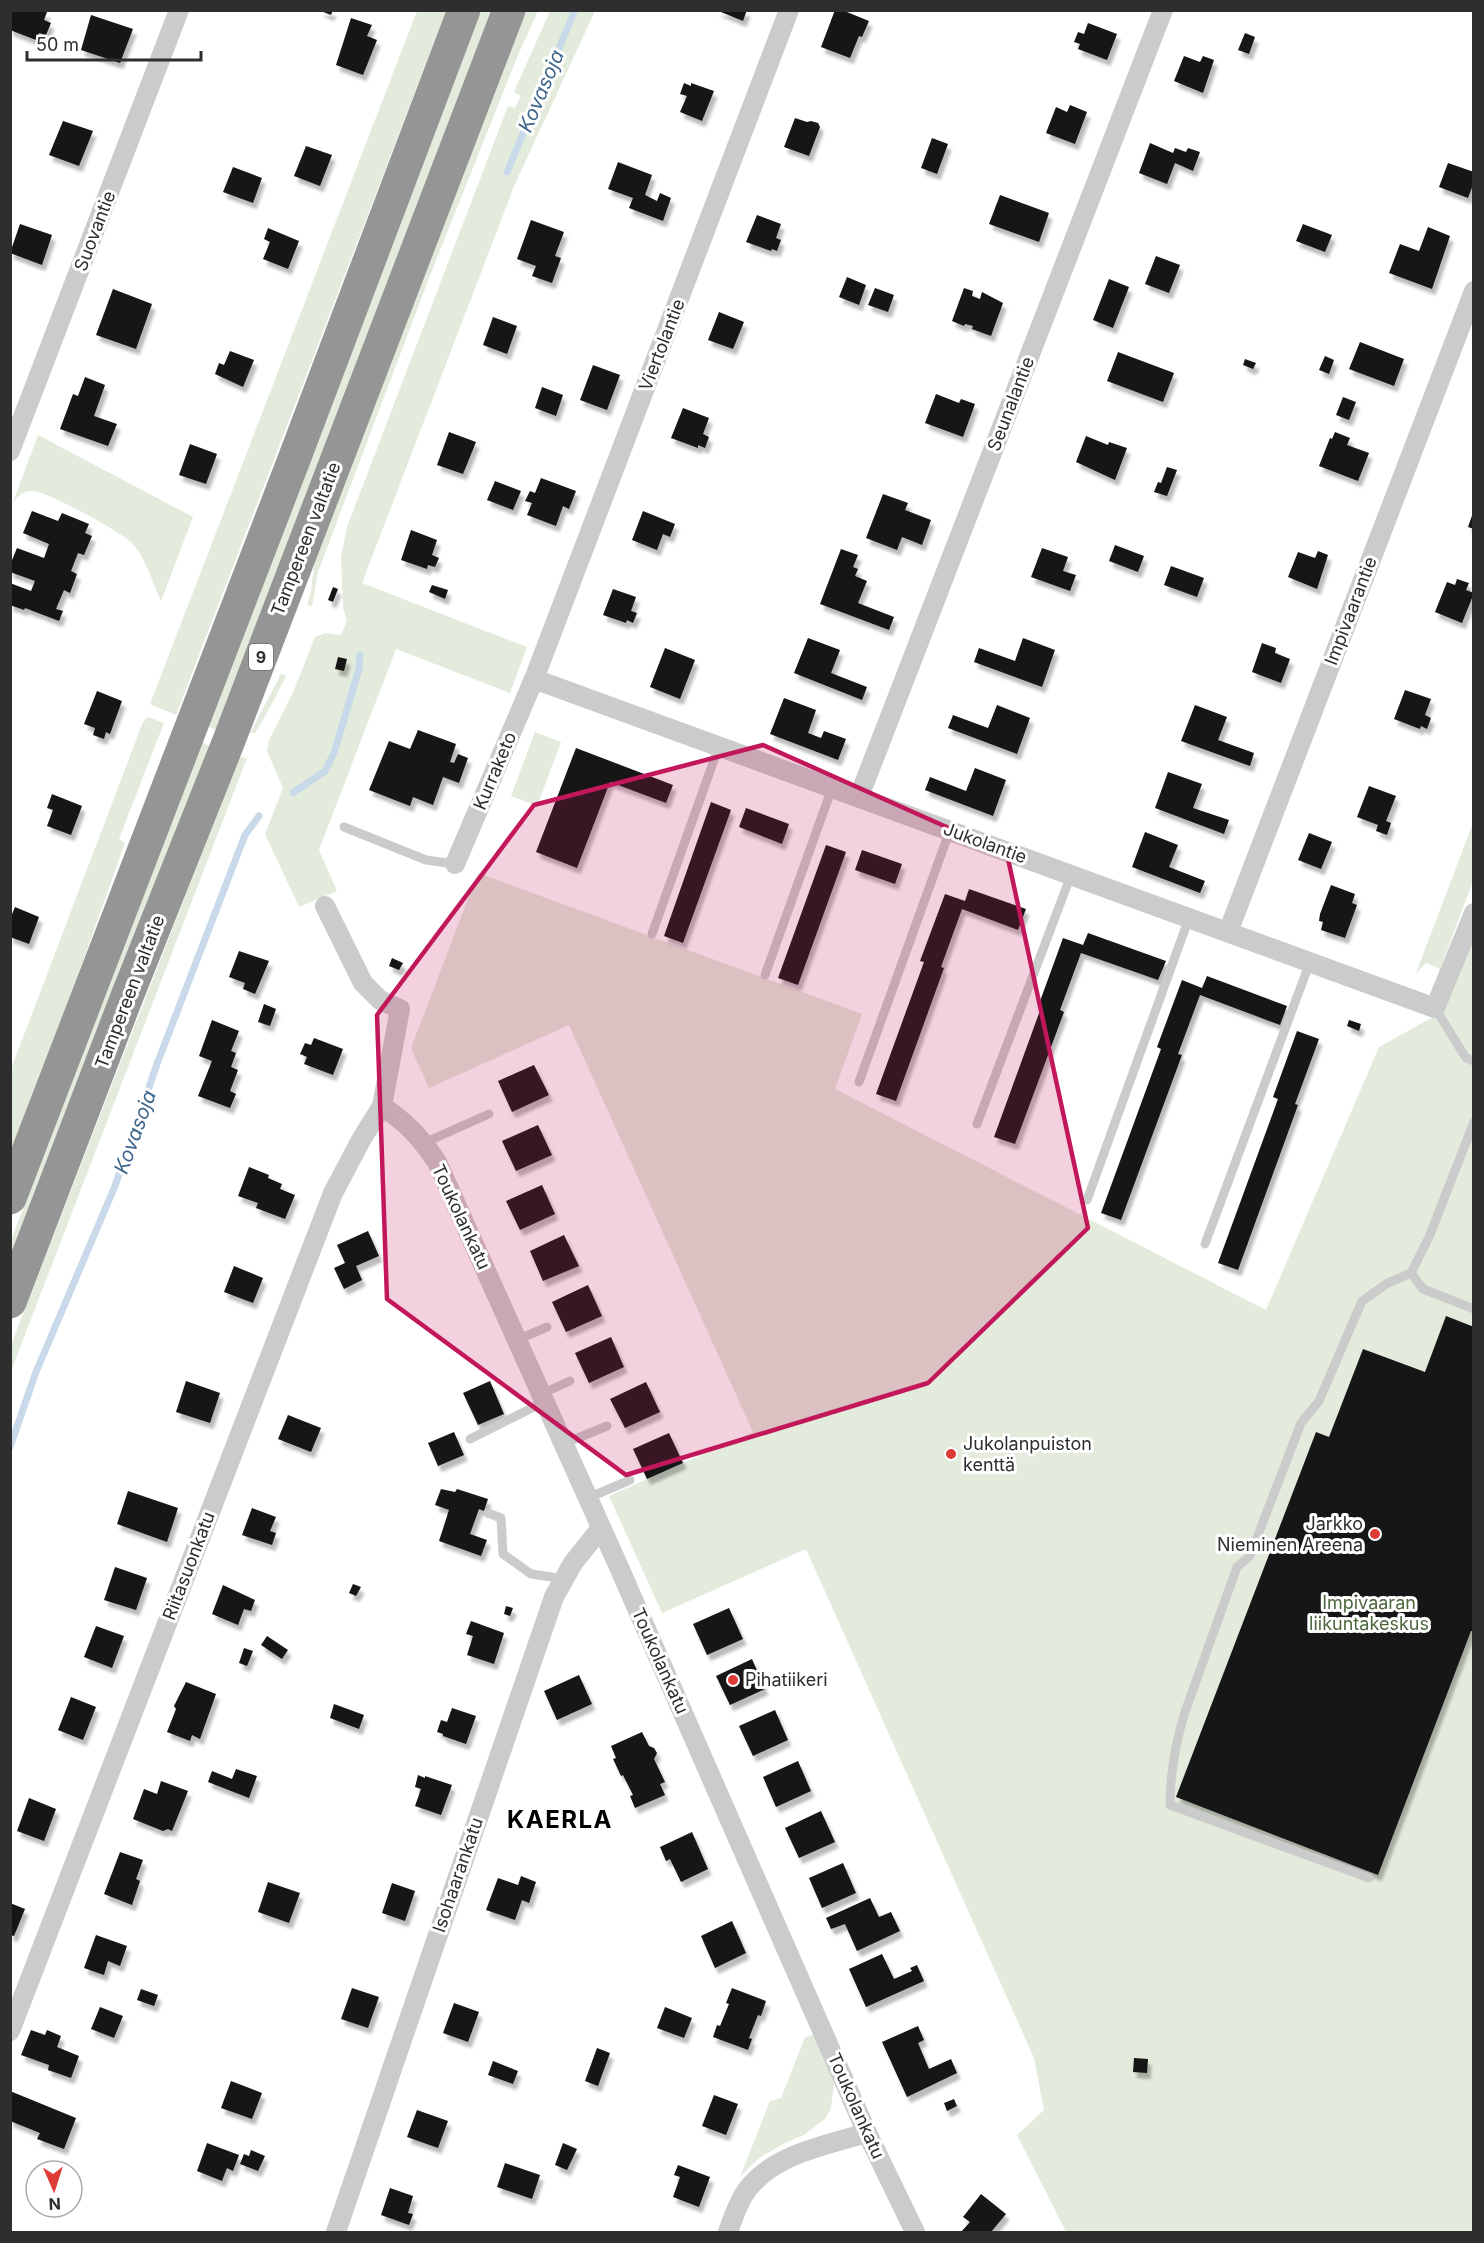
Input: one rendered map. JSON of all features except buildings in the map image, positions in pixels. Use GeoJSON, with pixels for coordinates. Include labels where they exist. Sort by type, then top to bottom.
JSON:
{"type":"FeatureCollection","features":[{"type":"Feature","properties":{"kind":"highway","name":"Tampereen valtatie"},"geometry":{"type":"LineString","coordinates":[[10,1198],[294,462],[464,10]]}},
{"type":"Feature","properties":{"kind":"highway","name":"Tampereen valtatie"},"geometry":{"type":"LineString","coordinates":[[10,1302],[126,999],[228,743],[509,10]]}},
{"type":"Feature","properties":{"kind":"street","name":"Suovantie"},"geometry":{"type":"LineString","coordinates":[[11,446],[179,10]]}},
{"type":"Feature","properties":{"kind":"street","name":"Viertolantie"},"geometry":{"type":"LineString","coordinates":[[534,679],[789,10]]}},
{"type":"Feature","properties":{"kind":"street","name":"Seunalantie"},"geometry":{"type":"LineString","coordinates":[[859,797],[1163,10]]}},
{"type":"Feature","properties":{"kind":"street","name":"Impivaarantie"},"geometry":{"type":"LineString","coordinates":[[1228,932],[1473,291]]}},
{"type":"Feature","properties":{"kind":"street","name":"Jukolantie"},"geometry":{"type":"LineString","coordinates":[[534,679],[1435,1008]]}},
{"type":"Feature","properties":{"kind":"street","name":"Kurraketo"},"geometry":{"type":"LineString","coordinates":[[455,864],[534,679]]}},
{"type":"Feature","properties":{"kind":"street"},"geometry":{"type":"LineString","coordinates":[[325,906],[363,983],[380,1000],[400,1009],[382,1106]]}},
{"type":"Feature","properties":{"kind":"street"},"geometry":{"type":"LineString","coordinates":[[1435,1008],[1473,913]]}},
{"type":"Feature","properties":{"kind":"street","name":"Toukolankatu"},"geometry":{"type":"LineString","coordinates":[[382,1106],[402,1119],[424,1143],[437,1162],[588,1498],[867,2133],[915,2232]]}},
{"type":"Feature","properties":{"kind":"street","name":"Riitasuonkatu"},"geometry":{"type":"LineString","coordinates":[[10,2031],[333,1192],[382,1106]]}},
{"type":"Feature","properties":{"kind":"street","name":"Isohaarankatu"},"geometry":{"type":"LineString","coordinates":[[336,2232],[550,1608],[561,1582],[573,1563],[601,1528]]}},
{"type":"Feature","properties":{"kind":"street"},"geometry":{"type":"LineString","coordinates":[[728,2232],[747,2189],[779,2162],[867,2133]]}},
{"type":"Feature","properties":{"kind":"lane"},"geometry":{"type":"LineString","coordinates":[[652,934],[718,746]]}},
{"type":"Feature","properties":{"kind":"lane"},"geometry":{"type":"LineString","coordinates":[[765,975],[832,788]]}},
{"type":"Feature","properties":{"kind":"lane"},"geometry":{"type":"LineString","coordinates":[[344,827],[426,860],[455,864]]}},
{"type":"Feature","properties":{"kind":"lane"},"geometry":{"type":"LineString","coordinates":[[859,1082],[950,830]]}},
{"type":"Feature","properties":{"kind":"lane"},"geometry":{"type":"LineString","coordinates":[[978,1124],[1071,875]]}},
{"type":"Feature","properties":{"kind":"lane"},"geometry":{"type":"LineString","coordinates":[[1087,1200],[1189,918]]}},
{"type":"Feature","properties":{"kind":"lane"},"geometry":{"type":"LineString","coordinates":[[1205,1244],[1310,962]]}},
{"type":"Feature","properties":{"kind":"lane"},"geometry":{"type":"LineString","coordinates":[[1435,1008],[1466,1058],[1473,1061]]}},
{"type":"Feature","properties":{"kind":"lane"},"geometry":{"type":"LineString","coordinates":[[424,1143],[489,1114]]}},
{"type":"Feature","properties":{"kind":"lane"},"geometry":{"type":"LineString","coordinates":[[1369,1878],[1170,1805],[1170,1791],[1185,1712],[1237,1568],[1250,1556],[1301,1423],[1319,1401],[1362,1301],[1388,1283],[1411,1273],[1428,1237],[1473,1122]]}},
{"type":"Feature","properties":{"kind":"lane"},"geometry":{"type":"LineString","coordinates":[[1411,1273],[1423,1289],[1473,1309]]}},
{"type":"Feature","properties":{"kind":"lane"},"geometry":{"type":"LineString","coordinates":[[517,1340],[547,1327]]}},
{"type":"Feature","properties":{"kind":"lane"},"geometry":{"type":"LineString","coordinates":[[470,1439],[570,1381]]}},
{"type":"Feature","properties":{"kind":"lane"},"geometry":{"type":"LineString","coordinates":[[563,1444],[607,1426]]}},
{"type":"Feature","properties":{"kind":"lane"},"geometry":{"type":"LineString","coordinates":[[588,1498],[630,1480]]}},
{"type":"Feature","properties":{"kind":"lane"},"geometry":{"type":"LineString","coordinates":[[488,1513],[501,1518],[502,1554],[531,1574],[552,1577],[561,1582]]}},
{"type":"Feature","properties":{"kind":"highlighted area"},"geometry":{"type":"Polygon","coordinates":[[[763,745],[1007,854],[1088,1228],[928,1383],[626,1475],[387,1299],[377,1015],[534,805],[763,745]]]}},
{"type":"Feature","properties":{"kind":"green space"},"geometry":{"type":"Polygon","coordinates":[[[417,11],[446,11],[176,715],[150,704],[417,11]]]}},
{"type":"Feature","properties":{"kind":"green space"},"geometry":{"type":"Polygon","coordinates":[[[481,11],[495,11],[217,731],[207,726],[329,413],[481,11]]]}},
{"type":"Feature","properties":{"kind":"green space"},"geometry":{"type":"Polygon","coordinates":[[[525,11],[538,11],[518,55],[429,278],[318,572],[312,606],[307,605],[311,592],[315,556],[525,11]]]}},
{"type":"Feature","properties":{"kind":"green space"},"geometry":{"type":"Polygon","coordinates":[[[550,11],[595,11],[515,184],[362,583],[527,647],[510,693],[396,649],[319,850],[337,891],[299,907],[265,834],[283,788],[267,751],[269,740],[294,690],[315,637],[325,633],[341,635],[347,621],[343,608],[341,557],[347,527],[508,106],[515,108],[521,96],[514,92],[550,11]]]}},
{"type":"Feature","properties":{"kind":"green space"},"geometry":{"type":"Polygon","coordinates":[[[38,435],[193,517],[161,601],[145,562],[136,548],[113,530],[83,512],[40,492],[28,491],[22,494],[11,507],[38,435]]]}},
{"type":"Feature","properties":{"kind":"green space"},"geometry":{"type":"Polygon","coordinates":[[[281,674],[286,676],[271,705],[255,733],[250,733],[281,674]]]}},
{"type":"Feature","properties":{"kind":"green space"},"geometry":{"type":"Polygon","coordinates":[[[148,717],[164,723],[119,839],[125,843],[11,1162],[11,1069],[143,722],[148,717]]]}},
{"type":"Feature","properties":{"kind":"green space"},"geometry":{"type":"Polygon","coordinates":[[[535,732],[561,742],[537,806],[511,796],[535,732]]]}},
{"type":"Feature","properties":{"kind":"green space"},"geometry":{"type":"Polygon","coordinates":[[[202,742],[211,747],[11,1271],[11,1240],[202,742]]]}},
{"type":"Feature","properties":{"kind":"green space"},"geometry":{"type":"Polygon","coordinates":[[[239,757],[247,758],[11,1371],[11,1345],[239,757]]]}},
{"type":"Feature","properties":{"kind":"green space"},"geometry":{"type":"Polygon","coordinates":[[[1473,823],[1473,881],[1440,969],[1426,963],[1416,973],[1473,823]]]}},
{"type":"Feature","properties":{"kind":"green space","name":"Impivaaran liikuntakeskus"},"geometry":{"type":"Polygon","coordinates":[[[478,873],[862,1014],[835,1089],[1266,1310],[1379,1047],[1433,1017],[1473,922],[1473,2232],[1066,2232],[1017,2135],[1044,2110],[1034,2058],[806,1549],[662,1613],[609,1496],[753,1432],[569,1025],[429,1088],[411,1048],[478,873]]]}},
{"type":"Feature","properties":{"kind":"green space"},"geometry":{"type":"Polygon","coordinates":[[[817,2034],[834,2083],[831,2108],[825,2119],[804,2135],[759,2158],[740,2177],[770,2101],[781,2098],[805,2037],[817,2034]]]}},
{"type":"Feature","properties":{"kind":"waterway","name":"Kovasoja"},"geometry":{"type":"LineString","coordinates":[[507,172],[575,10]]}},
{"type":"Feature","properties":{"kind":"waterway"},"geometry":{"type":"LineString","coordinates":[[293,793],[325,771],[334,753],[359,669],[360,655]]}},
{"type":"Feature","properties":{"kind":"waterway","name":"Kovasoja"},"geometry":{"type":"LineString","coordinates":[[10,1447],[36,1372],[115,1186],[157,1064],[245,835],[259,816]]}},
{"type":"Feature","properties":{"kind":"place","name":"Jukolanpuiston kenttä"},"geometry":{"type":"Point","coordinates":[951,1454]}},
{"type":"Feature","properties":{"kind":"place","name":"Jarkko Nieminen Areena"},"geometry":{"type":"Point","coordinates":[1375,1534]}},
{"type":"Feature","properties":{"kind":"place","name":"Pihatiikeri"},"geometry":{"type":"Point","coordinates":[733,1680]}},
{"type":"Feature","properties":{"kind":"district","name":"KAERLA"},"geometry":{"type":"Point","coordinates":[560,1820]}}]}
